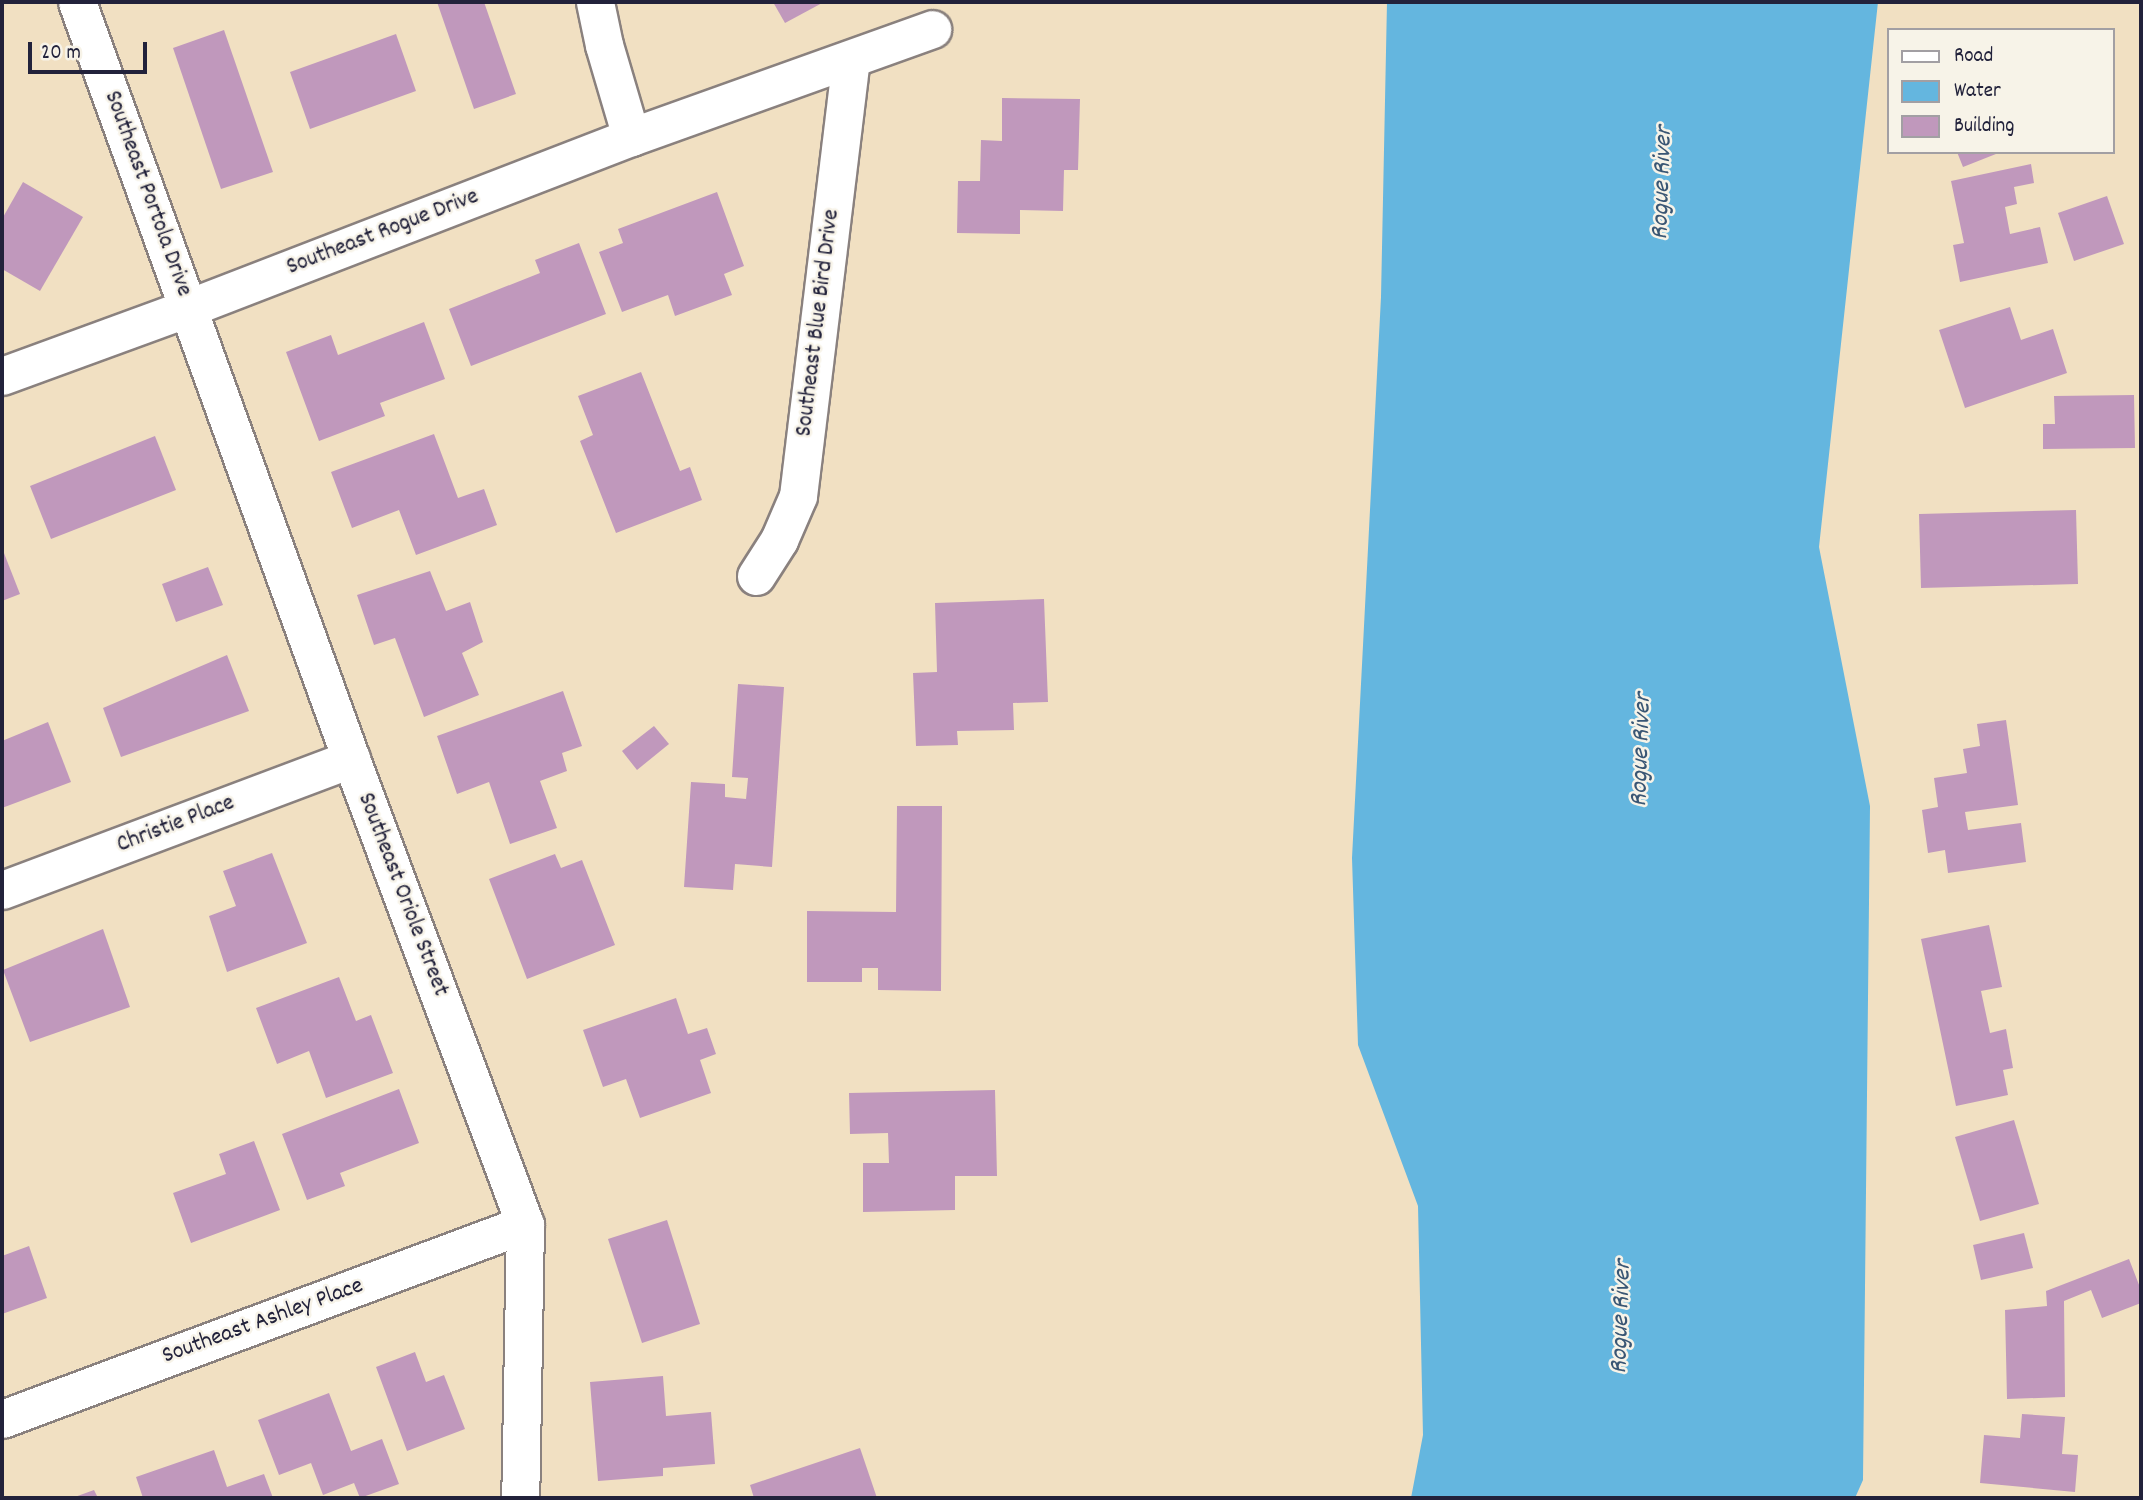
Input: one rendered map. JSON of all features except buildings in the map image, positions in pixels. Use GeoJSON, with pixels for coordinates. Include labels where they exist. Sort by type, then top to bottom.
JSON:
{"type":"FeatureCollection","features":[{"type":"Feature","properties":{"kind":"street","name":"Southeast Portola Drive"},"geometry":{"type":"LineString","coordinates":[[77,2],[188,308]]}},
{"type":"Feature","properties":{"kind":"street"},"geometry":{"type":"LineString","coordinates":[[595,2],[604,46],[631,137]]}},
{"type":"Feature","properties":{"kind":"street","name":"Southeast Rogue Drive"},"geometry":{"type":"LineString","coordinates":[[2,376],[188,308],[631,137],[932,29]]}},
{"type":"Feature","properties":{"kind":"street","name":"Southeast Blue Bird Drive"},"geometry":{"type":"LineString","coordinates":[[756,576],[779,540],[799,496],[851,60]]}},
{"type":"Feature","properties":{"kind":"street","name":"Southeast Oriole Street"},"geometry":{"type":"LineString","coordinates":[[188,308],[351,760],[525,1224],[520,1498]]}},
{"type":"Feature","properties":{"kind":"street","name":"Christie Place"},"geometry":{"type":"LineString","coordinates":[[2,890],[351,760]]}},
{"type":"Feature","properties":{"kind":"street","name":"Southeast Ashley Place"},"geometry":{"type":"LineString","coordinates":[[2,1419],[525,1224]]}},
{"type":"Feature","properties":{"kind":"water","name":"Rogue River"},"geometry":{"type":"Polygon","coordinates":[[[1387,2],[1878,2],[1819,547],[1870,806],[1863,1480],[1855,1498],[1411,1498],[1423,1435],[1418,1206],[1358,1045],[1352,858],[1381,297],[1387,2]]]}}]}
